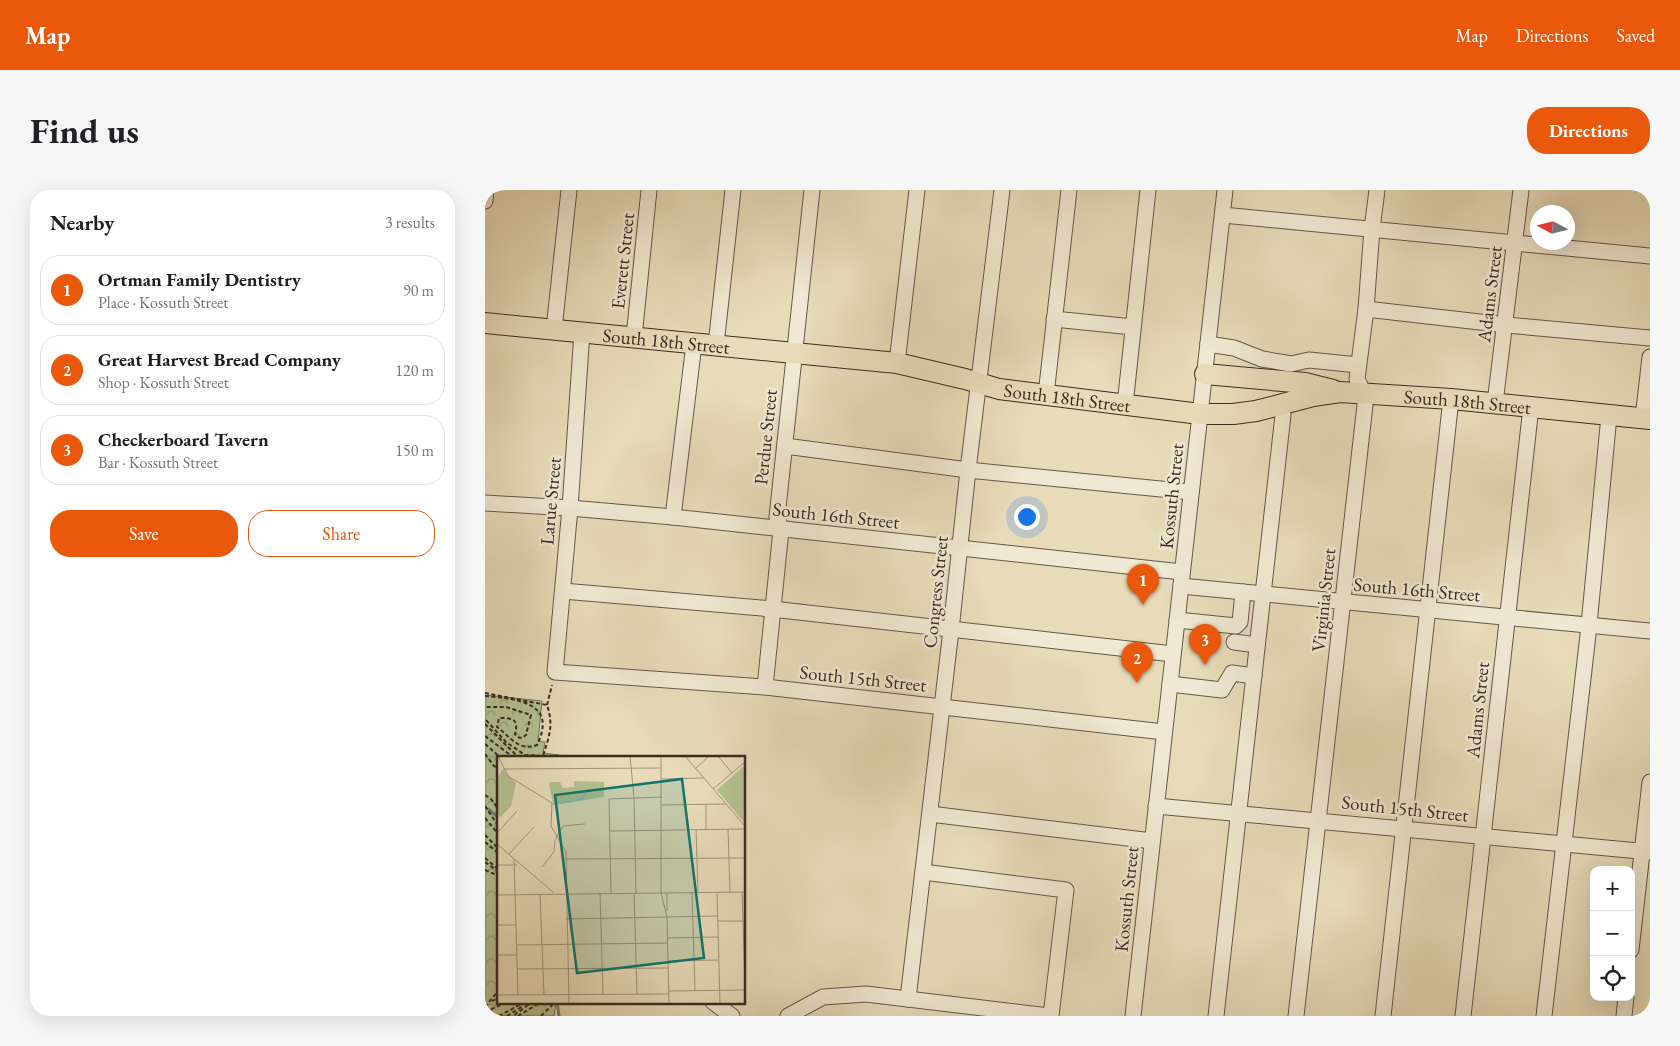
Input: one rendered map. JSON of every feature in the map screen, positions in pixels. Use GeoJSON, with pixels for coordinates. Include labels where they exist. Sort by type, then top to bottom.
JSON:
{"type":"FeatureCollection","features":[{"type":"Feature","properties":{"kind":"main road","name":"South 18th Street"},"geometry":{"type":"LineString","coordinates":[[485,323],[897,363],[965,378],[999,389],[1200,414],[1256,412],[1313,396],[1340,392],[1363,392],[1646,419]]}},
{"type":"Feature","properties":{"kind":"main road"},"geometry":{"type":"LineString","coordinates":[[1205,374],[1305,382],[1340,392]]}},
{"type":"Feature","properties":{"kind":"street"},"geometry":{"type":"LineString","coordinates":[[485,201],[486,190]]}},
{"type":"Feature","properties":{"kind":"street"},"geometry":{"type":"LineString","coordinates":[[554,329],[569,190]]}},
{"type":"Feature","properties":{"kind":"street","name":"Everett Street"},"geometry":{"type":"LineString","coordinates":[[634,337],[649,190]]}},
{"type":"Feature","properties":{"kind":"street"},"geometry":{"type":"LineString","coordinates":[[716,345],[733,190]]}},
{"type":"Feature","properties":{"kind":"street","name":"Perdue Street"},"geometry":{"type":"LineString","coordinates":[[765,687],[781,530],[777,517],[812,190]]}},
{"type":"Feature","properties":{"kind":"street"},"geometry":{"type":"LineString","coordinates":[[897,363],[917,190]]}},
{"type":"Feature","properties":{"kind":"street","name":"Congress Street"},"geometry":{"type":"LineString","coordinates":[[908,999],[1002,190]]}},
{"type":"Feature","properties":{"kind":"street"},"geometry":{"type":"LineString","coordinates":[[1046,395],[1069,190]]}},
{"type":"Feature","properties":{"kind":"street"},"geometry":{"type":"LineString","coordinates":[[1125,405],[1148,190]]}},
{"type":"Feature","properties":{"kind":"street","name":"Kossuth Street"},"geometry":{"type":"LineString","coordinates":[[1133,1016],[1225,190]]}},
{"type":"Feature","properties":{"kind":"street","name":"Virginia Street"},"geometry":{"type":"LineString","coordinates":[[1296,1016],[1365,406],[1363,392],[1357,379],[1366,309],[1377,190]]}},
{"type":"Feature","properties":{"kind":"street","name":"Adams Street"},"geometry":{"type":"LineString","coordinates":[[1495,404],[1521,190]]}},
{"type":"Feature","properties":{"kind":"street"},"geometry":{"type":"LineString","coordinates":[[1223,215],[1650,256]]}},
{"type":"Feature","properties":{"kind":"street"},"geometry":{"type":"LineString","coordinates":[[1366,309],[1650,338]]}},
{"type":"Feature","properties":{"kind":"street"},"geometry":{"type":"LineString","coordinates":[[1054,319],[1133,327]]}},
{"type":"Feature","properties":{"kind":"street","name":"Larue Street"},"geometry":{"type":"LineString","coordinates":[[555,672],[571,508],[582,332]]}},
{"type":"Feature","properties":{"kind":"street"},"geometry":{"type":"LineString","coordinates":[[673,517],[693,344]]}},
{"type":"Feature","properties":{"kind":"street"},"geometry":{"type":"LineString","coordinates":[[1208,344],[1234,348],[1262,359],[1291,364],[1309,360],[1358,365]]}},
{"type":"Feature","properties":{"kind":"street"},"geometry":{"type":"LineString","coordinates":[[1252,378],[1254,356]]}},
{"type":"Feature","properties":{"kind":"street"},"geometry":{"type":"LineString","coordinates":[[1646,419],[1650,357]]}},
{"type":"Feature","properties":{"kind":"street"},"geometry":{"type":"LineString","coordinates":[[1383,1016],[1451,399]]}},
{"type":"Feature","properties":{"kind":"street"},"geometry":{"type":"LineString","coordinates":[[1216,1016],[1283,415],[1280,404]]}},
{"type":"Feature","properties":{"kind":"street","name":"Adams Street"},"geometry":{"type":"LineString","coordinates":[[1463,1016],[1531,407]]}},
{"type":"Feature","properties":{"kind":"street"},"geometry":{"type":"LineString","coordinates":[[1544,1016],[1589,625],[1609,416]]}},
{"type":"Feature","properties":{"kind":"street"},"geometry":{"type":"LineString","coordinates":[[785,446],[968,470],[1191,492]]}},
{"type":"Feature","properties":{"kind":"street","name":"South 16th Street"},"geometry":{"type":"LineString","coordinates":[[485,503],[673,517],[960,548],[1181,579],[1243,592],[1650,631]]}},
{"type":"Feature","properties":{"kind":"street"},"geometry":{"type":"LineString","coordinates":[[563,591],[772,609],[1173,654]]}},
{"type":"Feature","properties":{"kind":"street"},"geometry":{"type":"LineString","coordinates":[[1177,620],[1236,626],[1240,622],[1243,592]]}},
{"type":"Feature","properties":{"kind":"street"},"geometry":{"type":"LineString","coordinates":[[1234,642],[1257,645]]}},
{"type":"Feature","properties":{"kind":"street","name":"South 15th Street"},"geometry":{"type":"LineString","coordinates":[[555,672],[765,687],[1165,732]]}},
{"type":"Feature","properties":{"kind":"street"},"geometry":{"type":"LineString","coordinates":[[1170,684],[1222,690],[1232,673],[1254,676]]}},
{"type":"Feature","properties":{"kind":"street"},"geometry":{"type":"LineString","coordinates":[[1635,924],[1646,851],[1650,782]]}},
{"type":"Feature","properties":{"kind":"street","name":"South 15th Street"},"geometry":{"type":"LineString","coordinates":[[1156,806],[1646,851]]}},
{"type":"Feature","properties":{"kind":"street"},"geometry":{"type":"LineString","coordinates":[[930,814],[1152,841]]}},
{"type":"Feature","properties":{"kind":"street"},"geometry":{"type":"LineString","coordinates":[[788,1016],[823,997],[866,994],[1050,1016],[1066,890],[923,872]]}},
{"type":"Feature","properties":{"kind":"street"},"geometry":{"type":"LineString","coordinates":[[1624,1016],[1626,1001]]}},
{"type":"Feature","properties":{"kind":"street"},"geometry":{"type":"LineString","coordinates":[[716,1004],[732,1016]]}},
{"type":"Feature","properties":{"kind":"path"},"geometry":{"type":"LineString","coordinates":[[485,719],[502,738],[525,755],[543,756],[552,719],[547,705],[555,672]]}},
{"type":"Feature","properties":{"kind":"path"},"geometry":{"type":"LineString","coordinates":[[485,694],[547,705]]}},
{"type":"Feature","properties":{"kind":"path"},"geometry":{"type":"LineString","coordinates":[[485,694],[529,704],[535,708],[543,717],[544,729],[537,745],[526,747],[514,743],[497,726],[499,718],[509,718],[517,726],[515,734],[517,737],[522,738],[526,735],[531,715],[506,707],[485,707]]}},
{"type":"Feature","properties":{"kind":"path"},"geometry":{"type":"LineString","coordinates":[[485,724],[518,756]]}},
{"type":"Feature","properties":{"kind":"path"},"geometry":{"type":"LineString","coordinates":[[485,736],[512,756]]}},
{"type":"Feature","properties":{"kind":"path"},"geometry":{"type":"LineString","coordinates":[[485,744],[499,756]]}},
{"type":"Feature","properties":{"kind":"path"},"geometry":{"type":"LineString","coordinates":[[485,754],[497,767]]}},
{"type":"Feature","properties":{"kind":"path"},"geometry":{"type":"LineString","coordinates":[[485,795],[497,807]]}},
{"type":"Feature","properties":{"kind":"path"},"geometry":{"type":"LineString","coordinates":[[485,806],[497,825]]}},
{"type":"Feature","properties":{"kind":"path"},"geometry":{"type":"LineString","coordinates":[[485,818],[497,833]]}},
{"type":"Feature","properties":{"kind":"path"},"geometry":{"type":"LineString","coordinates":[[485,835],[497,847]]}},
{"type":"Feature","properties":{"kind":"path"},"geometry":{"type":"LineString","coordinates":[[485,842],[497,852]]}},
{"type":"Feature","properties":{"kind":"path"},"geometry":{"type":"LineString","coordinates":[[485,858],[497,869]]}},
{"type":"Feature","properties":{"kind":"path"},"geometry":{"type":"LineString","coordinates":[[485,862],[497,870]]}},
{"type":"Feature","properties":{"kind":"path"},"geometry":{"type":"LineString","coordinates":[[485,870],[497,875]]}},
{"type":"Feature","properties":{"kind":"path"},"geometry":{"type":"LineString","coordinates":[[492,1001],[497,992]]}},
{"type":"Feature","properties":{"kind":"path"},"geometry":{"type":"LineString","coordinates":[[485,1008],[497,999]]}},
{"type":"Feature","properties":{"kind":"path"},"geometry":{"type":"LineString","coordinates":[[485,1012],[503,1004]]}},
{"type":"Feature","properties":{"kind":"path"},"geometry":{"type":"LineString","coordinates":[[499,1016],[520,1004]]}},
{"type":"Feature","properties":{"kind":"path"},"geometry":{"type":"LineString","coordinates":[[507,1016],[524,1004],[528,1005],[513,1016]]}},
{"type":"Feature","properties":{"kind":"path"},"geometry":{"type":"LineString","coordinates":[[518,1016],[538,1004]]}},
{"type":"Feature","properties":{"kind":"path"},"geometry":{"type":"LineString","coordinates":[[541,1016],[553,1004]]}},
{"type":"Feature","properties":{"kind":"green space"},"geometry":{"type":"Polygon","coordinates":[[[485,695],[542,701],[538,741],[545,742],[543,753],[559,756],[497,756],[497,1004],[556,1004],[554,1016],[485,1016],[485,695]]]}},
{"type":"Feature","properties":{"kind":"waterway"},"geometry":{"type":"LineString","coordinates":[[488,809],[497,816]]}},
{"type":"Feature","properties":{"kind":"waterway"},"geometry":{"type":"LineString","coordinates":[[557,1004],[559,1016]]}},
{"type":"Feature","properties":{"kind":"place","name":"Ortman Family Dentistry"},"geometry":{"type":"Point","coordinates":[1143,605]}},
{"type":"Feature","properties":{"kind":"place","name":"Checkerboard Tavern"},"geometry":{"type":"Point","coordinates":[1205,665]}},
{"type":"Feature","properties":{"kind":"place","name":"Great Harvest Bread Company"},"geometry":{"type":"Point","coordinates":[1137,683]}}]}
